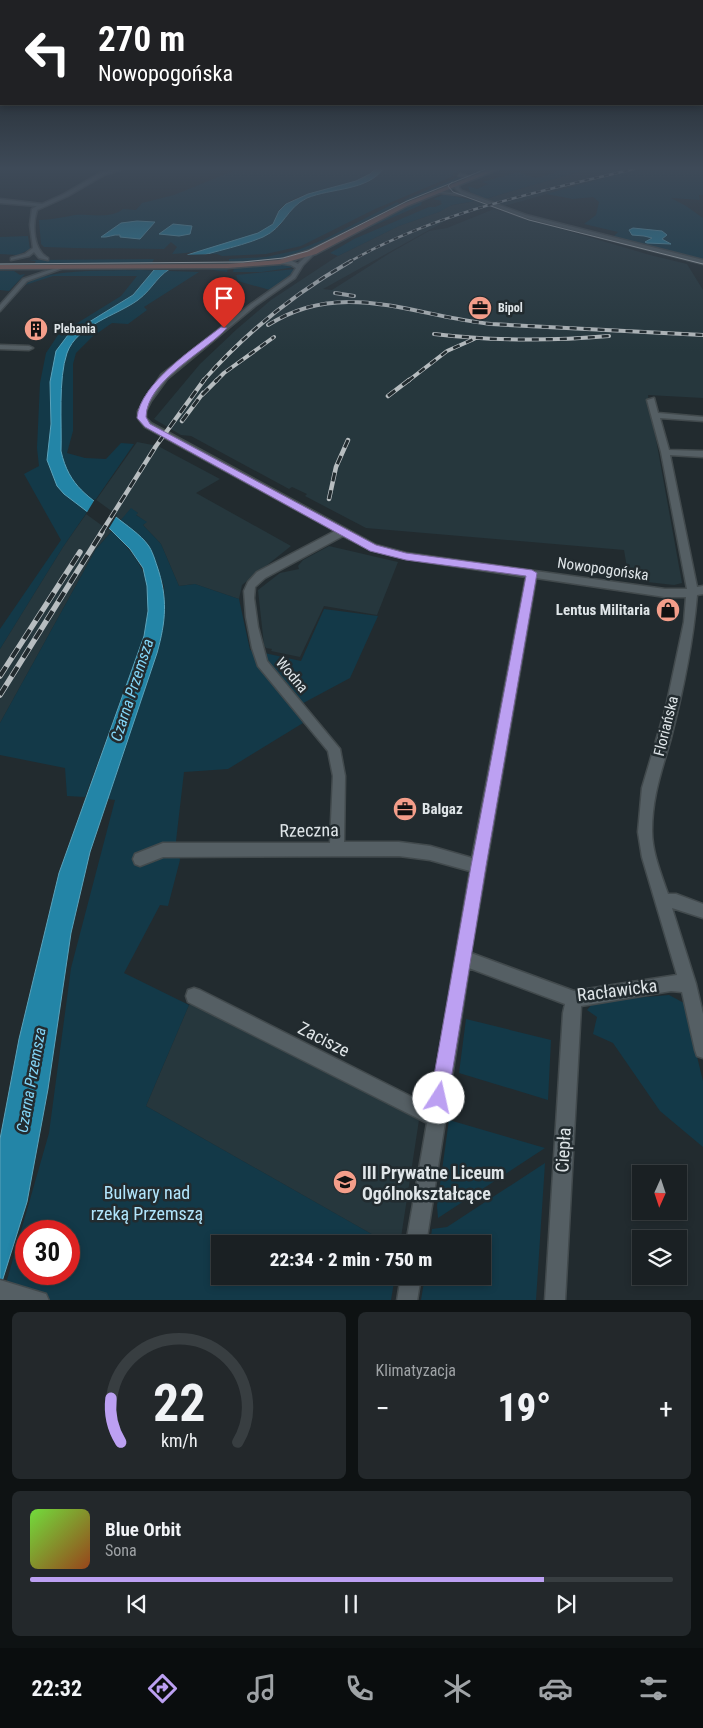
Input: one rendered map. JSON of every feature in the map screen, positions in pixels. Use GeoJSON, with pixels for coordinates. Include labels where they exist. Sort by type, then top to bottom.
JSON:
{"type":"FeatureCollection","features":[{"type":"Feature","properties":{"kind":"main road"},"geometry":{"type":"LineString","coordinates":[[3,260],[46,258],[208,258],[278,253],[312,243],[339,230]]}},
{"type":"Feature","properties":{"kind":"main road"},"geometry":{"type":"LineString","coordinates":[[3,260],[21,267],[241,266],[280,262],[313,252],[356,230]]}},
{"type":"Feature","properties":{"kind":"street"},"geometry":{"type":"LineString","coordinates":[[33,230],[35,250],[39,255],[46,258]]}},
{"type":"Feature","properties":{"kind":"street"},"geometry":{"type":"LineString","coordinates":[[575,230],[703,262]]}},
{"type":"Feature","properties":{"kind":"street"},"geometry":{"type":"LineString","coordinates":[[3,260],[27,255],[35,250]]}},
{"type":"Feature","properties":{"kind":"street"},"geometry":{"type":"LineString","coordinates":[[280,262],[292,263],[299,267],[313,252]]}},
{"type":"Feature","properties":{"kind":"street"},"geometry":{"type":"LineString","coordinates":[[21,267],[27,273],[25,280]]}},
{"type":"Feature","properties":{"kind":"street"},"geometry":{"type":"LineString","coordinates":[[0,309],[17,286],[25,280],[62,267]]}},
{"type":"Feature","properties":{"kind":"street","name":"Nowopogońska"},"geometry":{"type":"LineString","coordinates":[[299,267],[294,278],[235,319],[164,376],[142,411],[142,418],[148,426],[373,548],[406,556],[665,593],[697,591]]}},
{"type":"Feature","properties":{"kind":"street"},"geometry":{"type":"LineString","coordinates":[[0,347],[29,348]]}},
{"type":"Feature","properties":{"kind":"street","name":"Floriańska"},"geometry":{"type":"LineString","coordinates":[[651,400],[665,452],[692,587],[697,591],[674,698],[649,788],[645,808],[645,832],[662,901],[688,984],[703,1050]]}},
{"type":"Feature","properties":{"kind":"street"},"geometry":{"type":"LineString","coordinates":[[656,415],[703,419]]}},
{"type":"Feature","properties":{"kind":"street"},"geometry":{"type":"LineString","coordinates":[[665,452],[703,454]]}},
{"type":"Feature","properties":{"kind":"street","name":"Wodna"},"geometry":{"type":"LineString","coordinates":[[337,848],[338,776],[334,749],[262,663],[257,648],[249,591],[261,575],[342,532]]}},
{"type":"Feature","properties":{"kind":"street"},"geometry":{"type":"LineString","coordinates":[[417,1235],[478,866],[532,573]]}},
{"type":"Feature","properties":{"kind":"street","name":"Rzeczna"},"geometry":{"type":"LineString","coordinates":[[140,859],[163,850],[399,849],[430,853],[478,866]]}},
{"type":"Feature","properties":{"kind":"street"},"geometry":{"type":"LineString","coordinates":[[662,901],[676,901],[703,911]]}},
{"type":"Feature","properties":{"kind":"street","name":"Racławicka"},"geometry":{"type":"LineString","coordinates":[[463,958],[574,999],[670,983],[688,984]]}},
{"type":"Feature","properties":{"kind":"street","name":"Zacisze"},"geometry":{"type":"LineString","coordinates":[[194,996],[436,1118]]}},
{"type":"Feature","properties":{"kind":"street","name":"Ciepła"},"geometry":{"type":"LineString","coordinates":[[555,1300],[571,1013],[574,999]]}},
{"type":"Feature","properties":{"kind":"street"},"geometry":{"type":"LineString","coordinates":[[408,1300],[410,1285]]}},
{"type":"Feature","properties":{"kind":"street"},"geometry":{"type":"LineString","coordinates":[[7,1292],[39,1300]]}},
{"type":"Feature","properties":{"kind":"shaded area"},"geometry":{"type":"Polygon","coordinates":[[[392,230],[430,230],[323,289],[332,290],[390,253],[429,231],[437,230],[564,230],[687,264],[703,290],[703,398],[648,395],[682,583],[674,585],[629,580],[624,550],[366,528],[305,496],[307,494],[292,487],[289,489],[191,436],[181,435],[154,419],[200,364],[237,329],[271,300],[336,257],[392,230]]]}},
{"type":"Feature","properties":{"kind":"shaded area"},"geometry":{"type":"Polygon","coordinates":[[[137,442],[158,446],[220,479],[196,493],[291,546],[242,585],[239,599],[195,584],[179,586],[161,544],[143,525],[146,522],[135,514],[138,513],[131,509],[96,549],[0,723],[0,649],[63,547],[137,442]]]}},
{"type":"Feature","properties":{"kind":"shaded area"},"geometry":{"type":"Polygon","coordinates":[[[329,546],[398,562],[377,615],[324,606],[300,657],[271,651],[272,649],[266,648],[264,645],[258,590],[280,573],[299,569],[298,566],[303,560],[329,546]]]}},
{"type":"Feature","properties":{"kind":"shaded area","name":"III Prywatne Liceum Ogólnokształcące"},"geometry":{"type":"Polygon","coordinates":[[[189,1005],[195,1005],[419,1120],[401,1235],[373,1235],[146,1106],[189,1005]]]}},
{"type":"Feature","properties":{"kind":"green space"},"geometry":{"type":"Polygon","coordinates":[[[40,230],[265,230],[238,241],[209,249],[172,254],[177,247],[171,242],[164,249],[44,247],[41,244],[40,230]]]}},
{"type":"Feature","properties":{"kind":"green space"},"geometry":{"type":"Polygon","coordinates":[[[274,230],[334,230],[301,246],[266,254],[222,256],[205,254],[242,245],[274,230]]]}},
{"type":"Feature","properties":{"kind":"green space"},"geometry":{"type":"Polygon","coordinates":[[[343,230],[352,230],[299,256],[273,262],[228,265],[228,263],[240,262],[229,261],[229,259],[266,257],[298,250],[343,230]]]}},
{"type":"Feature","properties":{"kind":"green space"},"geometry":{"type":"Polygon","coordinates":[[[376,230],[392,230],[338,256],[330,253],[354,239],[376,230]]]}},
{"type":"Feature","properties":{"kind":"green space"},"geometry":{"type":"Polygon","coordinates":[[[608,230],[703,230],[703,260],[612,238],[618,232],[608,230]]]}},
{"type":"Feature","properties":{"kind":"green space"},"geometry":{"type":"Polygon","coordinates":[[[28,236],[30,249],[18,255],[0,254],[0,237],[28,236]]]}},
{"type":"Feature","properties":{"kind":"green space"},"geometry":{"type":"Polygon","coordinates":[[[154,259],[151,265],[42,265],[34,264],[36,261],[28,260],[154,259]]]}},
{"type":"Feature","properties":{"kind":"green space"},"geometry":{"type":"Polygon","coordinates":[[[288,263],[295,267],[262,272],[233,272],[234,268],[228,268],[227,272],[207,269],[208,268],[253,267],[288,263]]]}},
{"type":"Feature","properties":{"kind":"green space"},"geometry":{"type":"Polygon","coordinates":[[[295,269],[294,272],[270,290],[238,281],[236,275],[295,269]]]}},
{"type":"Feature","properties":{"kind":"green space"},"geometry":{"type":"Polygon","coordinates":[[[140,270],[199,272],[144,307],[147,310],[128,324],[112,323],[92,337],[76,353],[73,364],[73,431],[67,453],[85,458],[106,459],[121,443],[134,444],[63,547],[0,649],[0,629],[61,540],[24,474],[39,466],[37,448],[40,383],[46,353],[58,335],[121,296],[137,276],[53,276],[25,285],[34,280],[62,273],[140,270]]]}},
{"type":"Feature","properties":{"kind":"green space"},"geometry":{"type":"Polygon","coordinates":[[[0,271],[14,271],[20,275],[25,274],[9,291],[0,290],[0,271]]]}},
{"type":"Feature","properties":{"kind":"green space","name":"Bulwary nad rzeką Przemszą"},"geometry":{"type":"Polygon","coordinates":[[[131,508],[138,513],[136,515],[147,522],[143,525],[161,544],[179,586],[195,584],[239,599],[250,650],[301,661],[324,609],[378,616],[350,678],[294,708],[303,723],[228,769],[184,772],[176,841],[180,860],[168,906],[160,905],[124,973],[189,1005],[146,1106],[373,1235],[211,1235],[211,1285],[394,1285],[391,1300],[1,1300],[15,1252],[15,1285],[80,1285],[80,1220],[24,1220],[49,1133],[71,968],[115,800],[107,799],[157,653],[163,630],[164,586],[148,545],[120,521],[131,508]]]}},
{"type":"Feature","properties":{"kind":"green space"},"geometry":{"type":"Polygon","coordinates":[[[112,531],[134,556],[145,578],[148,590],[148,603],[144,636],[85,797],[67,796],[65,768],[0,755],[0,723],[96,549],[112,531]]]}},
{"type":"Feature","properties":{"kind":"green space"},"geometry":{"type":"Polygon","coordinates":[[[669,995],[684,1003],[703,1081],[703,1147],[660,1111],[613,1043],[593,1034],[597,1017],[587,1010],[593,1003],[602,1001],[669,995]]]}},
{"type":"Feature","properties":{"kind":"green space"},"geometry":{"type":"Polygon","coordinates":[[[466,1019],[551,1040],[548,1100],[459,1073],[466,1019]]]}},
{"type":"Feature","properties":{"kind":"green space"},"geometry":{"type":"Polygon","coordinates":[[[449,1120],[545,1148],[438,1218],[437,1206],[449,1120]]]}},
{"type":"Feature","properties":{"kind":"green space"},"geometry":{"type":"Polygon","coordinates":[[[545,1163],[536,1300],[421,1300],[424,1285],[491,1285],[491,1235],[431,1235],[432,1229],[447,1227],[545,1163]]]}},
{"type":"Feature","properties":{"kind":"water"},"geometry":{"type":"Polygon","coordinates":[[[111,230],[148,230],[140,239],[120,237],[120,235],[101,237],[111,230]]]}},
{"type":"Feature","properties":{"kind":"water"},"geometry":{"type":"Polygon","coordinates":[[[165,230],[191,230],[190,234],[179,236],[159,234],[165,230]]]}},
{"type":"Feature","properties":{"kind":"water","name":"Czarna Przemsza"},"geometry":{"type":"Polygon","coordinates":[[[264,230],[274,230],[263,237],[242,245],[198,257],[170,269],[138,300],[79,335],[72,343],[64,364],[61,402],[61,451],[69,474],[81,490],[137,534],[149,547],[161,578],[164,620],[157,653],[90,852],[71,933],[48,1089],[27,1202],[21,1220],[15,1220],[15,1240],[0,1288],[0,1139],[19,1039],[59,873],[144,636],[148,611],[147,586],[143,568],[130,549],[110,529],[64,494],[57,486],[47,460],[51,424],[50,382],[56,351],[68,335],[133,295],[154,270],[190,254],[264,230]]]}},
{"type":"Feature","properties":{"kind":"water"},"geometry":{"type":"Polygon","coordinates":[[[629,230],[662,231],[667,235],[662,239],[671,244],[647,243],[645,242],[652,238],[632,235],[629,230]]]}},
{"type":"Feature","properties":{"kind":"pier"},"geometry":{"type":"Polygon","coordinates":[[[214,254],[172,270],[149,270],[182,255],[214,254]]]}},
{"type":"Feature","properties":{"kind":"pier"},"geometry":{"type":"Polygon","coordinates":[[[95,499],[117,515],[108,530],[86,514],[95,499]]]}},
{"type":"Feature","properties":{"kind":"tram line"},"geometry":{"type":"LineString","coordinates":[[0,264],[243,262],[283,258],[308,251],[350,230]]}},
{"type":"Feature","properties":{"kind":"tram line"},"geometry":{"type":"LineString","coordinates":[[567,230],[703,264]]}},
{"type":"Feature","properties":{"kind":"railway"},"geometry":{"type":"LineString","coordinates":[[349,262],[418,230]]}},
{"type":"Feature","properties":{"kind":"railway"},"geometry":{"type":"LineString","coordinates":[[203,381],[236,346],[272,315],[310,286],[351,261]]}},
{"type":"Feature","properties":{"kind":"railway"},"geometry":{"type":"LineString","coordinates":[[335,293],[354,296]]}},
{"type":"Feature","properties":{"kind":"railway"},"geometry":{"type":"LineString","coordinates":[[268,325],[296,311],[323,304],[351,302],[406,308],[491,324],[703,335]]}},
{"type":"Feature","properties":{"kind":"railway"},"geometry":{"type":"LineString","coordinates":[[434,334],[522,340],[609,336]]}},
{"type":"Feature","properties":{"kind":"railway"},"geometry":{"type":"LineString","coordinates":[[202,395],[224,373],[274,337]]}},
{"type":"Feature","properties":{"kind":"railway"},"geometry":{"type":"LineString","coordinates":[[408,381],[447,351],[474,339]]}},
{"type":"Feature","properties":{"kind":"railway"},"geometry":{"type":"LineString","coordinates":[[101,533],[156,446],[204,380]]}},
{"type":"Feature","properties":{"kind":"railway"},"geometry":{"type":"LineString","coordinates":[[388,396],[409,380]]}},
{"type":"Feature","properties":{"kind":"railway"},"geometry":{"type":"LineString","coordinates":[[182,421],[203,393]]}},
{"type":"Feature","properties":{"kind":"railway"},"geometry":{"type":"LineString","coordinates":[[329,499],[336,467],[348,440]]}},
{"type":"Feature","properties":{"kind":"railway"},"geometry":{"type":"LineString","coordinates":[[0,695],[102,532]]}},
{"type":"Feature","properties":{"kind":"railway"},"geometry":{"type":"LineString","coordinates":[[0,676],[80,552]]}},
{"type":"Feature","properties":{"kind":"place","name":"Bipol"},"geometry":{"type":"Point","coordinates":[480,308]}},
{"type":"Feature","properties":{"kind":"place","name":"Plebania"},"geometry":{"type":"Point","coordinates":[36,329]}},
{"type":"Feature","properties":{"kind":"place","name":"Lentus Militaria"},"geometry":{"type":"Point","coordinates":[668,610]}},
{"type":"Feature","properties":{"kind":"place","name":"Balgaz"},"geometry":{"type":"Point","coordinates":[405,809]}},
{"type":"Feature","properties":{"kind":"place","name":"III Prywatne Liceum Ogólnokształcące"},"geometry":{"type":"Point","coordinates":[345,1182]}},
{"type":"Feature","properties":{"kind":"route"},"geometry":{"type":"LineString","coordinates":[[224,328],[164,376],[142,411],[142,418],[148,426],[373,548],[406,556],[532,573],[478,866],[439,1098]]}}]}
